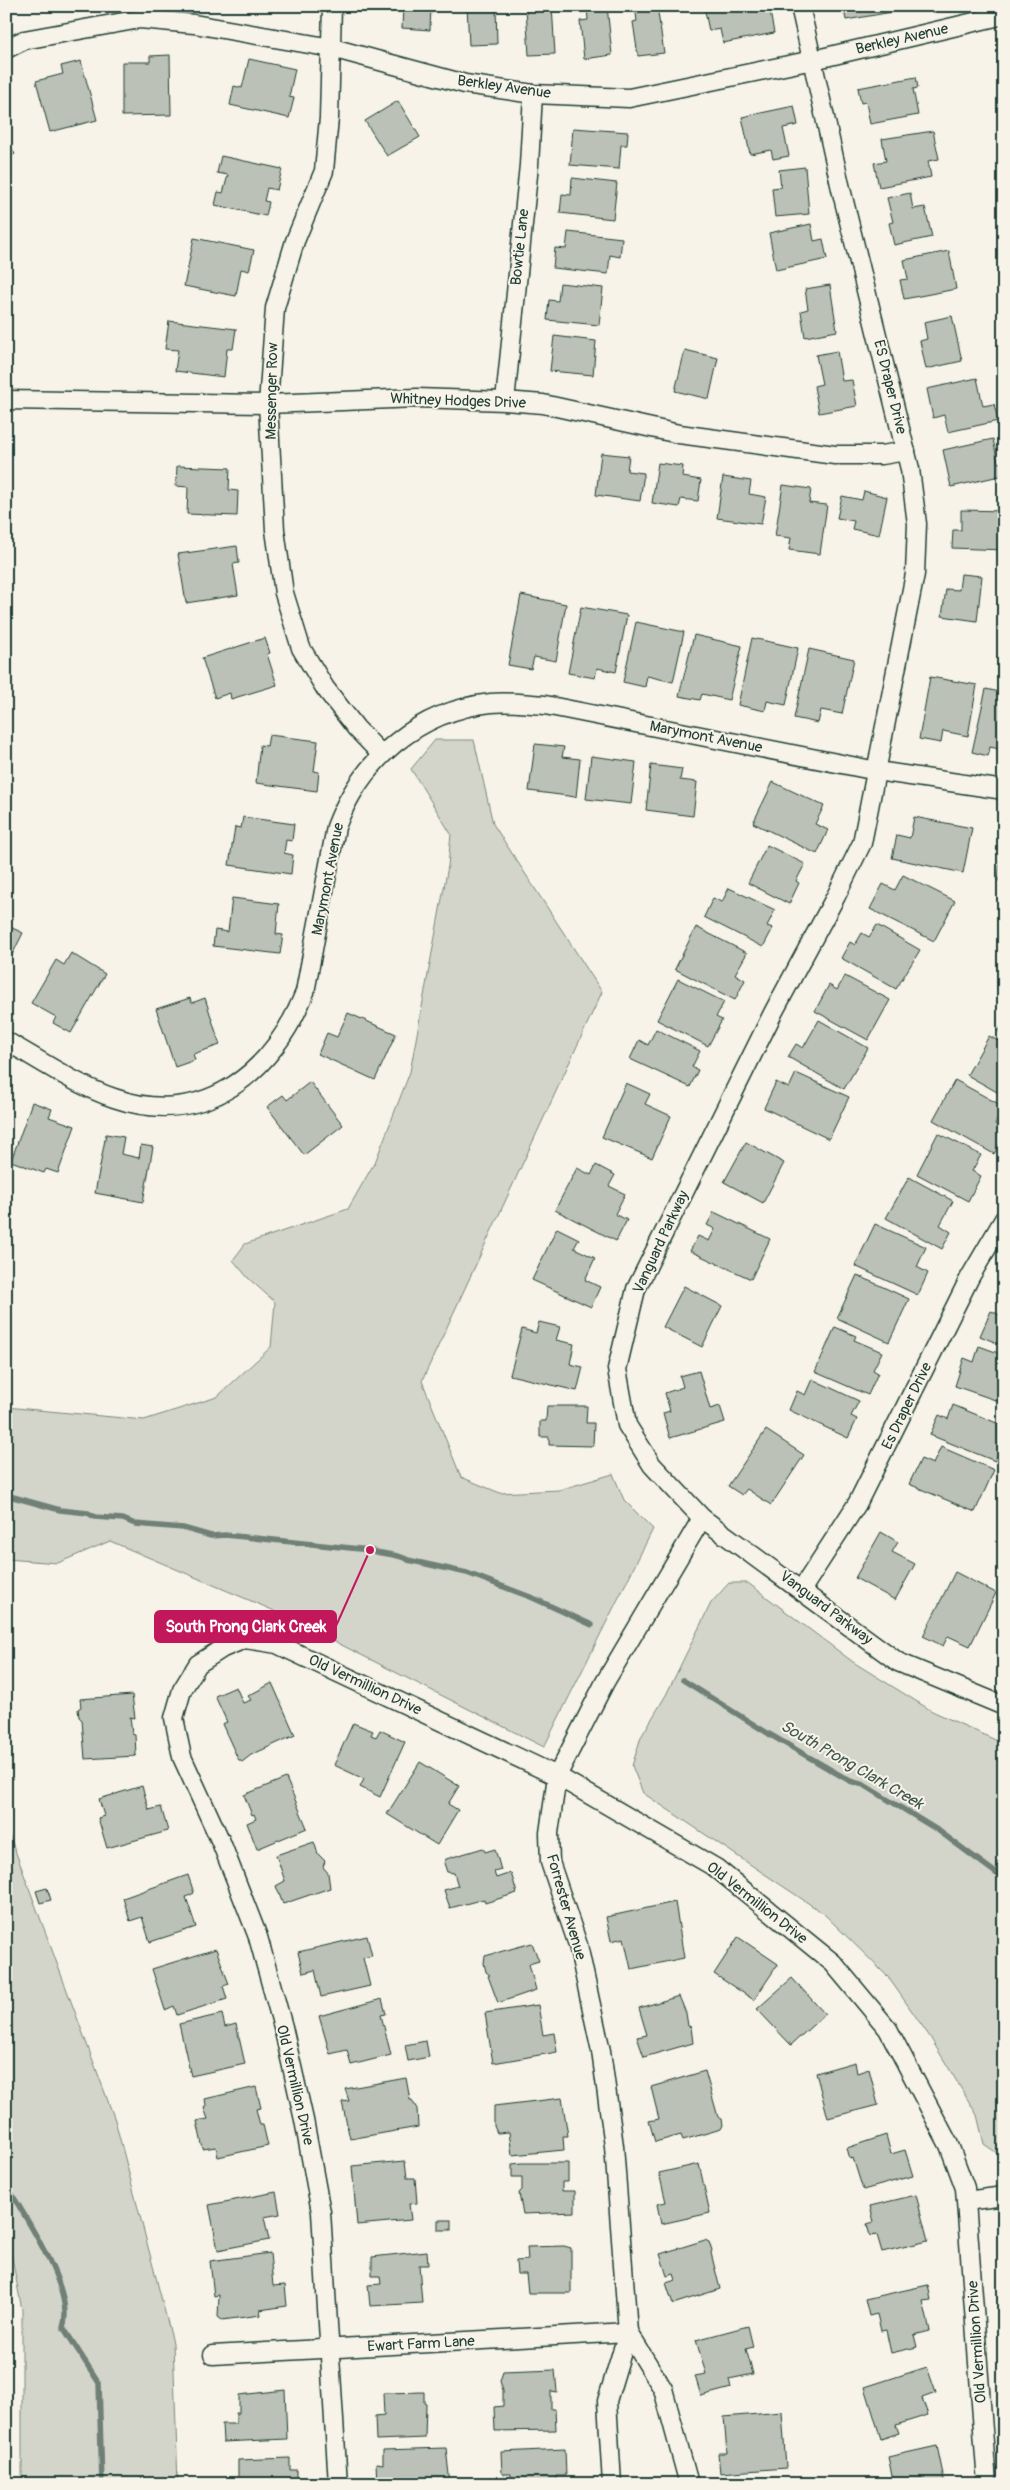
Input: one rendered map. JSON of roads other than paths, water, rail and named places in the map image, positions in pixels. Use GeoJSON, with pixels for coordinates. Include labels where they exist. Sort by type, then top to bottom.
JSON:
{"type":"FeatureCollection","features":[{"type":"Feature","properties":{"kind":"street","name":"Messenger Row"},"geometry":{"type":"LineString","coordinates":[[332,6],[329,118],[324,171],[295,241],[275,308],[268,404],[275,530],[284,593],[301,648],[325,688],[356,728],[381,754]]}},
{"type":"Feature","properties":{"kind":"street","name":"ES Draper Drive"},"geometry":{"type":"LineString","coordinates":[[800,6],[843,198],[906,451],[917,524],[915,574],[876,771]]}},
{"type":"Feature","properties":{"kind":"street","name":"Berkley Avenue"},"geometry":{"type":"LineString","coordinates":[[6,49],[24,40],[140,19],[194,24],[332,48],[465,84],[533,94],[629,98],[813,60],[1004,15]]}},
{"type":"Feature","properties":{"kind":"street","name":"Bowtie Lane"},"geometry":{"type":"LineString","coordinates":[[505,401],[533,94]]}},
{"type":"Feature","properties":{"kind":"street","name":"Whitney Hodges Drive"},"geometry":{"type":"LineString","coordinates":[[6,400],[268,404],[417,398],[505,401],[543,404],[679,434],[835,455],[882,456],[906,451]]}},
{"type":"Feature","properties":{"kind":"street","name":"Marymont Avenue"},"geometry":{"type":"LineString","coordinates":[[6,1041],[89,1088],[134,1104],[151,1106],[198,1103],[220,1096],[241,1080],[273,1049],[295,1017],[305,992],[311,967],[336,827],[343,808],[356,786],[381,754],[416,728],[459,710],[491,703],[545,706],[876,771],[1004,790]]}},
{"type":"Feature","properties":{"kind":"street","name":"Vanguard Parkway"},"geometry":{"type":"LineString","coordinates":[[876,771],[862,843],[774,1011],[636,1289],[618,1369],[627,1424],[652,1465],[702,1518],[802,1589],[898,1662],[1004,1706]]}},
{"type":"Feature","properties":{"kind":"street","name":"Es Draper Drive"},"geometry":{"type":"LineString","coordinates":[[802,1589],[858,1504],[970,1277],[1004,1218]]}},
{"type":"Feature","properties":{"kind":"street","name":"Forrester Avenue"},"geometry":{"type":"LineString","coordinates":[[612,2484],[607,2401],[628,2332],[614,2146],[601,2051],[578,1944],[550,1862],[549,1833],[557,1776],[605,1682],[702,1518]]}},
{"type":"Feature","properties":{"kind":"street","name":"Old Vermillion Drive"},"geometry":{"type":"LineString","coordinates":[[338,2484],[321,2212],[304,2120],[283,2027],[258,1937],[221,1842],[182,1757],[174,1718],[182,1690],[198,1664],[223,1648],[245,1639],[277,1644],[557,1776],[716,1868],[833,1963],[888,2029],[948,2144],[965,2188],[987,2484]]}},
{"type":"Feature","properties":{"kind":"street"},"geometry":{"type":"LineString","coordinates":[[966,2200],[1004,2196]]}},
{"type":"Feature","properties":{"kind":"street","name":"Forrester Avenue"},"geometry":{"type":"LineString","coordinates":[[628,2332],[663,2389],[689,2484]]}},
{"type":"Feature","properties":{"kind":"street","name":"Ewart Farm Lane"},"geometry":{"type":"LineString","coordinates":[[214,2355],[628,2332]]}},
{"type":"Feature","properties":{"kind":"waterway","name":"South Prong Clark Creek"},"geometry":{"type":"LineString","coordinates":[[6,1495],[60,1510],[88,1513],[95,1517],[123,1519],[135,1524],[183,1528],[211,1536],[225,1535],[370,1550],[394,1555],[408,1560],[467,1573],[533,1598],[592,1625]]}},
{"type":"Feature","properties":{"kind":"waterway","name":"South Prong Clark Creek"},"geometry":{"type":"LineString","coordinates":[[683,1680],[769,1734],[850,1781],[864,1785],[939,1831],[1004,1879]]}},
{"type":"Feature","properties":{"kind":"waterway"},"geometry":{"type":"LineString","coordinates":[[6,2184],[46,2254],[55,2275],[62,2294],[65,2312],[63,2327],[99,2383],[102,2484]]}},
{"type":"Feature","properties":{"kind":"place","name":"South Prong Clark Creek"},"geometry":{"type":"Point","coordinates":[370,1550]}}]}
